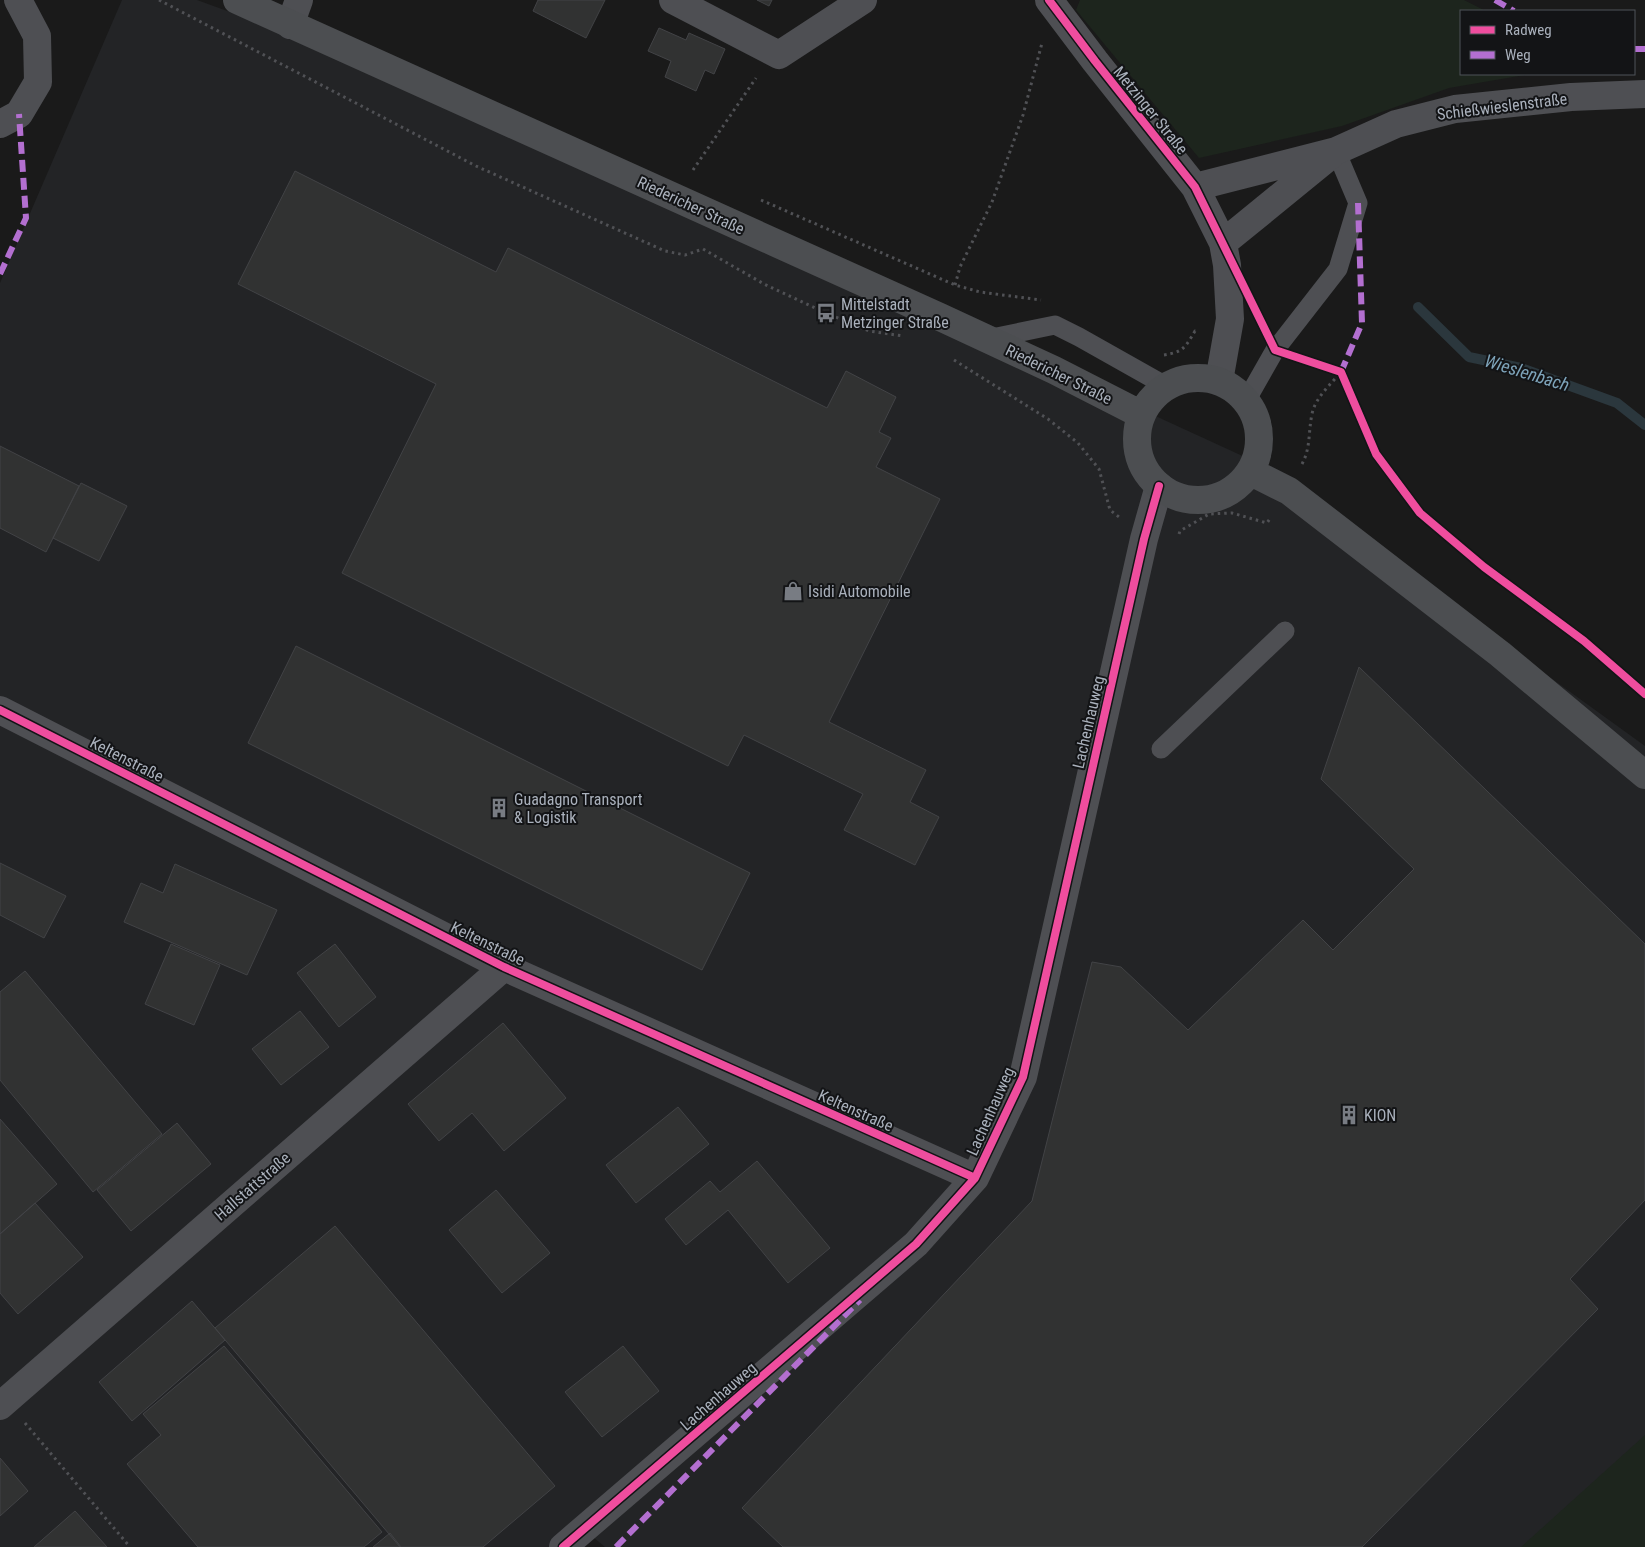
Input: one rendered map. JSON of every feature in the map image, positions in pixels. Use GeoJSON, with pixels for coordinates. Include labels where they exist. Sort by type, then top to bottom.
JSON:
{"type":"FeatureCollection","features":[{"type":"Feature","properties":{"kind":"main road","name":"Riedericher Straße"},"geometry":{"type":"LineString","coordinates":[[237,0],[988,339],[1142,415]]}},
{"type":"Feature","properties":{"kind":"main road"},"geometry":{"type":"LineString","coordinates":[[1200,378],[1219,381],[1234,390],[1246,401],[1258,422],[1259,450],[1251,472],[1238,487],[1217,498],[1198,501],[1176,497],[1159,486],[1142,464],[1137,437],[1142,415],[1154,396],[1166,386],[1200,378]]}},
{"type":"Feature","properties":{"kind":"main road"},"geometry":{"type":"LineString","coordinates":[[1251,472],[1297,497],[1500,654],[1645,775]]}},
{"type":"Feature","properties":{"kind":"street"},"geometry":{"type":"LineString","coordinates":[[0,124],[19,114],[38,82],[38,36],[18,0]]}},
{"type":"Feature","properties":{"kind":"street"},"geometry":{"type":"LineString","coordinates":[[290,25],[299,0]]}},
{"type":"Feature","properties":{"kind":"street"},"geometry":{"type":"LineString","coordinates":[[673,0],[779,55],[862,0]]}},
{"type":"Feature","properties":{"kind":"street","name":"Metzinger Straße"},"geometry":{"type":"LineString","coordinates":[[1050,2],[1095,62],[1195,187],[1223,243],[1230,319],[1219,381]]}},
{"type":"Feature","properties":{"kind":"street","name":"Schießwieslenstraße"},"geometry":{"type":"LineString","coordinates":[[1195,187],[1336,151],[1396,124],[1455,109],[1571,97],[1645,94]]}},
{"type":"Feature","properties":{"kind":"street","name":"Schießwieslenstraße"},"geometry":{"type":"LineString","coordinates":[[1223,243],[1336,151]]}},
{"type":"Feature","properties":{"kind":"street","name":"Lachenhauweg"},"geometry":{"type":"LineString","coordinates":[[563,1547],[916,1244],[975,1178],[1023,1077],[1144,539],[1159,486]]}},
{"type":"Feature","properties":{"kind":"street","name":"Keltenstraße"},"geometry":{"type":"LineString","coordinates":[[0,710],[504,967],[975,1178]]}},
{"type":"Feature","properties":{"kind":"street","name":"Hallstattstraße"},"geometry":{"type":"LineString","coordinates":[[2,1400],[504,967]]}},
{"type":"Feature","properties":{"kind":"lane"},"geometry":{"type":"LineString","coordinates":[[1246,401],[1275,350],[1338,269],[1358,203],[1336,151]]}},
{"type":"Feature","properties":{"kind":"lane"},"geometry":{"type":"LineString","coordinates":[[988,339],[1055,325],[1166,386]]}},
{"type":"Feature","properties":{"kind":"lane"},"geometry":{"type":"LineString","coordinates":[[1161,750],[1285,631]]}},
{"type":"Feature","properties":{"kind":"path"},"geometry":{"type":"LineString","coordinates":[[159,0],[476,166],[666,251],[685,255],[703,249],[764,284],[869,331],[896,334],[927,342],[955,285],[960,267],[992,202],[1023,115],[1050,2]]}},
{"type":"Feature","properties":{"kind":"path"},"geometry":{"type":"LineString","coordinates":[[684,167],[693,170],[757,77],[779,55]]}},
{"type":"Feature","properties":{"kind":"path"},"geometry":{"type":"LineString","coordinates":[[756,198],[955,285],[980,292],[1043,300]]}},
{"type":"Feature","properties":{"kind":"path"},"geometry":{"type":"LineString","coordinates":[[1159,356],[1176,353],[1185,348],[1195,331],[1226,341]]}},
{"type":"Feature","properties":{"kind":"path"},"geometry":{"type":"LineString","coordinates":[[951,358],[1048,419],[1078,443],[1099,469],[1110,510],[1144,539]]}},
{"type":"Feature","properties":{"kind":"path"},"geometry":{"type":"LineString","coordinates":[[2,1400],[130,1547]]}},
{"type":"Feature","properties":{"kind":"shaded area"},"geometry":{"type":"Polygon","coordinates":[[[122,0],[197,0],[379,66],[668,192],[1247,458],[1645,746],[1645,1439],[1525,1547],[605,1547],[593,1537],[582,1547],[0,1547],[0,283],[122,0]]]}},
{"type":"Feature","properties":{"kind":"shaded area"},"geometry":{"type":"Polygon","coordinates":[[[1080,0],[1464,0],[1484,10],[1460,10],[1460,75],[1524,75],[1449,88],[1342,126],[1199,158],[1076,10],[1080,0]]]}},
{"type":"Feature","properties":{"kind":"shaded area"},"geometry":{"type":"Polygon","coordinates":[[[1645,1435],[1645,1547],[1521,1547],[1645,1435]]]}},
{"type":"Feature","properties":{"kind":"building"},"geometry":{"type":"Polygon","coordinates":[[[538,0],[605,0],[586,38],[533,11],[538,0]]]}},
{"type":"Feature","properties":{"kind":"building"},"geometry":{"type":"Polygon","coordinates":[[[757,0],[772,0],[769,6],[757,0]]]}},
{"type":"Feature","properties":{"kind":"building"},"geometry":{"type":"Polygon","coordinates":[[[659,28],[686,40],[689,33],[725,49],[714,74],[705,70],[696,91],[665,77],[671,61],[648,51],[659,28]]]}},
{"type":"Feature","properties":{"kind":"building"},"geometry":{"type":"Polygon","coordinates":[[[295,171],[496,272],[508,248],[827,408],[846,371],[896,397],[879,432],[891,438],[876,467],[940,499],[829,722],[926,770],[910,802],[939,817],[915,865],[844,830],[863,794],[744,735],[728,766],[342,573],[436,384],[238,284],[295,171]]]}},
{"type":"Feature","properties":{"kind":"building"},"geometry":{"type":"Polygon","coordinates":[[[0,446],[79,486],[46,552],[0,528],[0,446]]]}},
{"type":"Feature","properties":{"kind":"building"},"geometry":{"type":"Polygon","coordinates":[[[81,483],[127,506],[99,561],[53,538],[81,483]]]}},
{"type":"Feature","properties":{"kind":"building","name":"Guadagno Transport & Logistik"},"geometry":{"type":"Polygon","coordinates":[[[296,646],[750,873],[702,970],[248,743],[296,646]]]}},
{"type":"Feature","properties":{"kind":"building","name":"KION"},"geometry":{"type":"Polygon","coordinates":[[[1359,667],[1645,944],[1645,1200],[1570,1279],[1598,1309],[1362,1547],[783,1547],[742,1508],[1032,1201],[1092,962],[1121,967],[1188,1030],[1303,920],[1333,950],[1414,869],[1321,779],[1359,667]]]}},
{"type":"Feature","properties":{"kind":"building"},"geometry":{"type":"Polygon","coordinates":[[[0,863],[66,896],[44,938],[0,915],[0,863]]]}},
{"type":"Feature","properties":{"kind":"building"},"geometry":{"type":"Polygon","coordinates":[[[175,864],[277,910],[247,975],[124,922],[141,883],[163,893],[175,864]]]}},
{"type":"Feature","properties":{"kind":"building"},"geometry":{"type":"Polygon","coordinates":[[[171,944],[220,965],[194,1025],[145,1004],[171,944]]]}},
{"type":"Feature","properties":{"kind":"building"},"geometry":{"type":"Polygon","coordinates":[[[335,944],[376,997],[339,1027],[297,973],[335,944]]]}},
{"type":"Feature","properties":{"kind":"building"},"geometry":{"type":"Polygon","coordinates":[[[25,971],[162,1134],[93,1192],[0,1080],[0,992],[25,971]]]}},
{"type":"Feature","properties":{"kind":"building"},"geometry":{"type":"Polygon","coordinates":[[[300,1011],[329,1047],[281,1085],[252,1049],[300,1011]]]}},
{"type":"Feature","properties":{"kind":"building"},"geometry":{"type":"Polygon","coordinates":[[[503,1023],[566,1098],[504,1151],[472,1113],[439,1141],[408,1104],[503,1023]]]}},
{"type":"Feature","properties":{"kind":"building"},"geometry":{"type":"Polygon","coordinates":[[[678,1107],[709,1144],[636,1203],[606,1165],[678,1107]]]}},
{"type":"Feature","properties":{"kind":"building"},"geometry":{"type":"Polygon","coordinates":[[[0,1119],[57,1184],[0,1234],[0,1119]]]}},
{"type":"Feature","properties":{"kind":"building"},"geometry":{"type":"Polygon","coordinates":[[[177,1123],[211,1164],[131,1231],[97,1190],[177,1123]]]}},
{"type":"Feature","properties":{"kind":"building"},"geometry":{"type":"Polygon","coordinates":[[[757,1161],[830,1248],[788,1283],[728,1210],[686,1245],[665,1219],[710,1181],[720,1192],[757,1161]]]}},
{"type":"Feature","properties":{"kind":"building"},"geometry":{"type":"Polygon","coordinates":[[[496,1190],[550,1253],[502,1293],[449,1230],[496,1190]]]}},
{"type":"Feature","properties":{"kind":"building"},"geometry":{"type":"Polygon","coordinates":[[[35,1203],[83,1257],[18,1314],[0,1293],[0,1234],[35,1203]]]}},
{"type":"Feature","properties":{"kind":"building"},"geometry":{"type":"Polygon","coordinates":[[[335,1226],[555,1486],[483,1547],[400,1547],[215,1328],[335,1226]]]}},
{"type":"Feature","properties":{"kind":"building"},"geometry":{"type":"Polygon","coordinates":[[[192,1301],[225,1340],[132,1421],[99,1382],[192,1301]]]}},
{"type":"Feature","properties":{"kind":"building"},"geometry":{"type":"Polygon","coordinates":[[[224,1346],[382,1532],[364,1547],[198,1547],[127,1464],[161,1435],[143,1414],[224,1346]]]}},
{"type":"Feature","properties":{"kind":"building"},"geometry":{"type":"Polygon","coordinates":[[[623,1346],[659,1391],[602,1437],[565,1392],[623,1346]]]}},
{"type":"Feature","properties":{"kind":"building"},"geometry":{"type":"Polygon","coordinates":[[[0,1458],[28,1491],[0,1516],[0,1458]]]}},
{"type":"Feature","properties":{"kind":"building"},"geometry":{"type":"Polygon","coordinates":[[[75,1511],[107,1547],[34,1547],[75,1511]]]}},
{"type":"Feature","properties":{"kind":"building"},"geometry":{"type":"Polygon","coordinates":[[[390,1533],[401,1547],[373,1547],[390,1533]]]}},
{"type":"Feature","properties":{"kind":"waterway","name":"Wieslenbach"},"geometry":{"type":"LineString","coordinates":[[1418,307],[1469,357],[1521,368],[1617,403],[1645,425]]}},
{"type":"Feature","properties":{"kind":"marked path"},"geometry":{"type":"LineString","coordinates":[[1495,0],[1512,10]]}},
{"type":"Feature","properties":{"kind":"marked path"},"geometry":{"type":"LineString","coordinates":[[1635,49],[1645,49]]}},
{"type":"Feature","properties":{"kind":"marked path"},"geometry":{"type":"LineString","coordinates":[[0,274],[26,218],[19,114]]}},
{"type":"Feature","properties":{"kind":"marked path"},"geometry":{"type":"LineString","coordinates":[[1341,372],[1362,323],[1358,203]]}},
{"type":"Feature","properties":{"kind":"marked path"},"geometry":{"type":"LineString","coordinates":[[616,1547],[860,1300]]}},
{"type":"Feature","properties":{"kind":"cycle path"},"geometry":{"type":"LineString","coordinates":[[1049,0],[1195,187],[1275,350],[1341,372],[1376,454],[1420,513],[1484,567],[1584,641],[1645,694]]}},
{"type":"Feature","properties":{"kind":"cycle path"},"geometry":{"type":"LineString","coordinates":[[563,1547],[916,1244],[975,1178],[1023,1077],[1144,539],[1159,486]]}},
{"type":"Feature","properties":{"kind":"cycle path"},"geometry":{"type":"LineString","coordinates":[[0,710],[504,967],[975,1178]]}},
{"type":"Feature","properties":{"kind":"place","name":"Mittelstadt Metzinger Straße"},"geometry":{"type":"Point","coordinates":[826,313]}},
{"type":"Feature","properties":{"kind":"place","name":"Isidi Automobile"},"geometry":{"type":"Point","coordinates":[793,591]}},
{"type":"Feature","properties":{"kind":"place","name":"Guadagno Transport & Logistik"},"geometry":{"type":"Point","coordinates":[499,808]}},
{"type":"Feature","properties":{"kind":"place","name":"KION"},"geometry":{"type":"Point","coordinates":[1349,1115]}}]}
